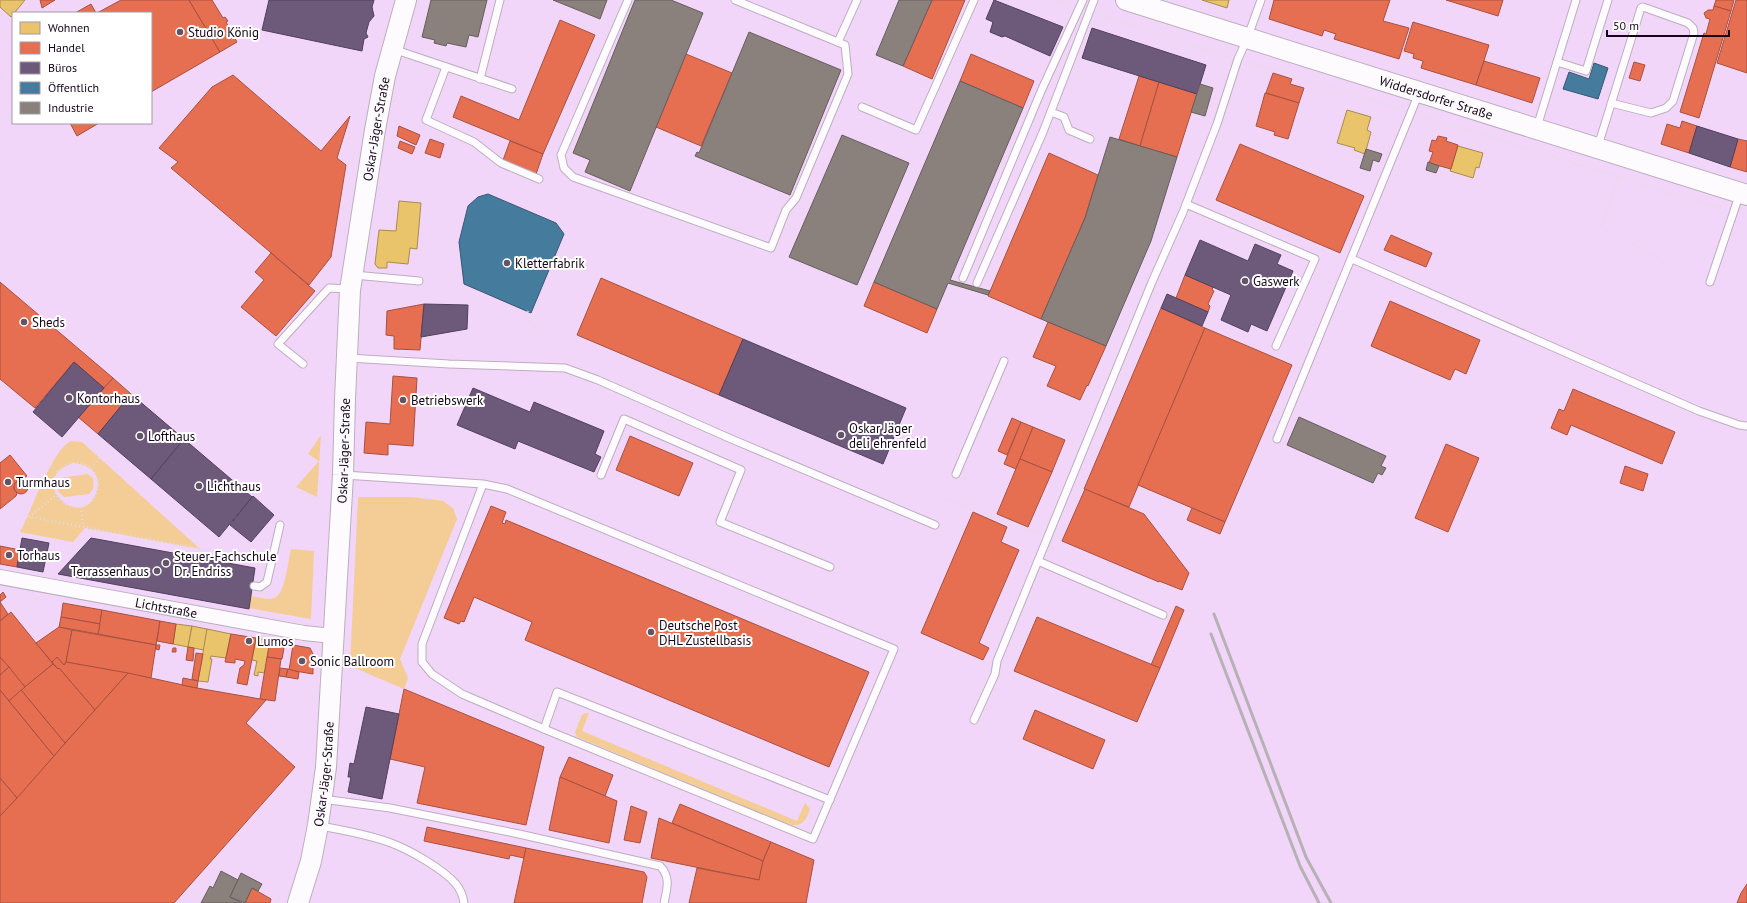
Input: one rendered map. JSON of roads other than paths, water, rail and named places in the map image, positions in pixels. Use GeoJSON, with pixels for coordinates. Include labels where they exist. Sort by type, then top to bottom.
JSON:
{"type":"FeatureCollection","features":[{"type":"Feature","properties":{"kind":"street","name":"Oskar-Jäger-Straße"},"geometry":{"type":"LineString","coordinates":[[298,903],[311,861],[318,825],[326,766],[343,474],[346,357],[351,282],[370,154],[386,76],[406,0]]}},
{"type":"Feature","properties":{"kind":"street","name":"Widdersdorfer Straße"},"geometry":{"type":"LineString","coordinates":[[1135,1],[1247,39],[1744,194]]}},
{"type":"Feature","properties":{"kind":"street","name":"Lichtstraße"},"geometry":{"type":"LineString","coordinates":[[0,577],[304,633],[333,636]]}},
{"type":"Feature","properties":{"kind":"lane"},"geometry":{"type":"LineString","coordinates":[[480,78],[500,0]]}},
{"type":"Feature","properties":{"kind":"lane"},"geometry":{"type":"LineString","coordinates":[[628,0],[561,155],[564,168],[573,177],[770,248],[786,210],[796,198],[848,74],[845,45],[735,0]]}},
{"type":"Feature","properties":{"kind":"lane"},"geometry":{"type":"LineString","coordinates":[[838,42],[857,0]]}},
{"type":"Feature","properties":{"kind":"lane"},"geometry":{"type":"LineString","coordinates":[[862,107],[916,130],[974,0]]}},
{"type":"Feature","properties":{"kind":"lane"},"geometry":{"type":"LineString","coordinates":[[964,278],[1042,88],[1083,0]]}},
{"type":"Feature","properties":{"kind":"lane"},"geometry":{"type":"LineString","coordinates":[[977,283],[1051,112],[1094,0]]}},
{"type":"Feature","properties":{"kind":"lane"},"geometry":{"type":"LineString","coordinates":[[974,720],[995,674],[997,661],[1186,204],[1217,124],[1238,59],[1261,0]]}},
{"type":"Feature","properties":{"kind":"lane"},"geometry":{"type":"LineString","coordinates":[[1536,129],[1576,0]]}},
{"type":"Feature","properties":{"kind":"lane"},"geometry":{"type":"LineString","coordinates":[[1557,62],[1586,71],[1608,0]]}},
{"type":"Feature","properties":{"kind":"lane"},"geometry":{"type":"LineString","coordinates":[[1597,148],[1611,103],[1641,8],[1643,7],[1688,23],[1693,28],[1694,34],[1673,101],[1666,108],[1651,113],[1611,103]]}},
{"type":"Feature","properties":{"kind":"lane"},"geometry":{"type":"LineString","coordinates":[[393,49],[512,89]]}},
{"type":"Feature","properties":{"kind":"lane"},"geometry":{"type":"LineString","coordinates":[[446,67],[426,120],[474,142],[500,163],[539,179]]}},
{"type":"Feature","properties":{"kind":"lane"},"geometry":{"type":"LineString","coordinates":[[1277,439],[1419,93]]}},
{"type":"Feature","properties":{"kind":"lane"},"geometry":{"type":"LineString","coordinates":[[1051,112],[1064,117],[1069,130],[1090,138]]}},
{"type":"Feature","properties":{"kind":"lane"},"geometry":{"type":"LineString","coordinates":[[1710,282],[1744,194]]}},
{"type":"Feature","properties":{"kind":"lane"},"geometry":{"type":"LineString","coordinates":[[1186,204],[1315,259],[1276,346]]}},
{"type":"Feature","properties":{"kind":"lane"},"geometry":{"type":"LineString","coordinates":[[1352,259],[1699,411],[1739,425],[1747,426]]}},
{"type":"Feature","properties":{"kind":"lane"},"geometry":{"type":"LineString","coordinates":[[303,364],[278,344],[329,288],[351,282],[419,281]]}},
{"type":"Feature","properties":{"kind":"lane"},"geometry":{"type":"LineString","coordinates":[[346,357],[449,364],[565,368],[598,380],[729,438],[935,525]]}},
{"type":"Feature","properties":{"kind":"lane"},"geometry":{"type":"LineString","coordinates":[[956,474],[1004,361]]}},
{"type":"Feature","properties":{"kind":"lane"},"geometry":{"type":"LineString","coordinates":[[601,475],[624,419],[741,470],[720,522],[830,567]]}},
{"type":"Feature","properties":{"kind":"lane"},"geometry":{"type":"LineString","coordinates":[[343,474],[483,484],[507,489],[561,510],[894,649],[813,839],[462,694],[432,674],[422,662],[422,644],[483,484]]}},
{"type":"Feature","properties":{"kind":"lane"},"geometry":{"type":"LineString","coordinates":[[254,586],[260,587],[267,582],[280,525]]}},
{"type":"Feature","properties":{"kind":"lane"},"geometry":{"type":"LineString","coordinates":[[1038,561],[1163,615]]}},
{"type":"Feature","properties":{"kind":"lane"},"geometry":{"type":"LineString","coordinates":[[544,729],[557,692],[830,800]]}},
{"type":"Feature","properties":{"kind":"lane"},"geometry":{"type":"LineString","coordinates":[[322,799],[398,809],[519,834],[660,866],[668,878],[664,903]]}},
{"type":"Feature","properties":{"kind":"lane"},"geometry":{"type":"LineString","coordinates":[[318,825],[391,843],[414,854],[435,867],[456,884],[463,897],[464,903]]}},
{"type":"Feature","properties":{"kind":"railway"},"geometry":{"type":"LineString","coordinates":[[1214,614],[1306,857],[1331,903]]}},
{"type":"Feature","properties":{"kind":"railway"},"geometry":{"type":"LineString","coordinates":[[1211,634],[1300,866],[1319,903]]}},
{"type":"Feature","properties":{"kind":"place","name":"Studio König"},"geometry":{"type":"Point","coordinates":[180,32]}},
{"type":"Feature","properties":{"kind":"place","name":"Kletterfabrik"},"geometry":{"type":"Point","coordinates":[507,263]}},
{"type":"Feature","properties":{"kind":"place","name":"Gaswerk"},"geometry":{"type":"Point","coordinates":[1245,281]}},
{"type":"Feature","properties":{"kind":"place","name":"Sheds"},"geometry":{"type":"Point","coordinates":[24,322]}},
{"type":"Feature","properties":{"kind":"place","name":"Kontorhaus"},"geometry":{"type":"Point","coordinates":[69,398]}},
{"type":"Feature","properties":{"kind":"place","name":"Betriebswerk"},"geometry":{"type":"Point","coordinates":[403,400]}},
{"type":"Feature","properties":{"kind":"place","name":"Oskar Jäger deli ehrenfeld"},"geometry":{"type":"Point","coordinates":[841,435]}},
{"type":"Feature","properties":{"kind":"place","name":"Lofthaus"},"geometry":{"type":"Point","coordinates":[140,436]}},
{"type":"Feature","properties":{"kind":"place","name":"Turmhaus"},"geometry":{"type":"Point","coordinates":[8,482]}},
{"type":"Feature","properties":{"kind":"place","name":"Lichthaus"},"geometry":{"type":"Point","coordinates":[199,486]}},
{"type":"Feature","properties":{"kind":"place","name":"Torhaus"},"geometry":{"type":"Point","coordinates":[9,555]}},
{"type":"Feature","properties":{"kind":"place","name":"Steuer-Fachschule Dr. Endriss"},"geometry":{"type":"Point","coordinates":[166,563]}},
{"type":"Feature","properties":{"kind":"place","name":"Terrassenhaus"},"geometry":{"type":"Point","coordinates":[157,571]}},
{"type":"Feature","properties":{"kind":"place","name":"Deutsche Post DHL Zustellbasis"},"geometry":{"type":"Point","coordinates":[651,632]}},
{"type":"Feature","properties":{"kind":"place","name":"Lumos"},"geometry":{"type":"Point","coordinates":[249,641]}},
{"type":"Feature","properties":{"kind":"place","name":"Sonic Ballroom"},"geometry":{"type":"Point","coordinates":[302,661]}}]}
